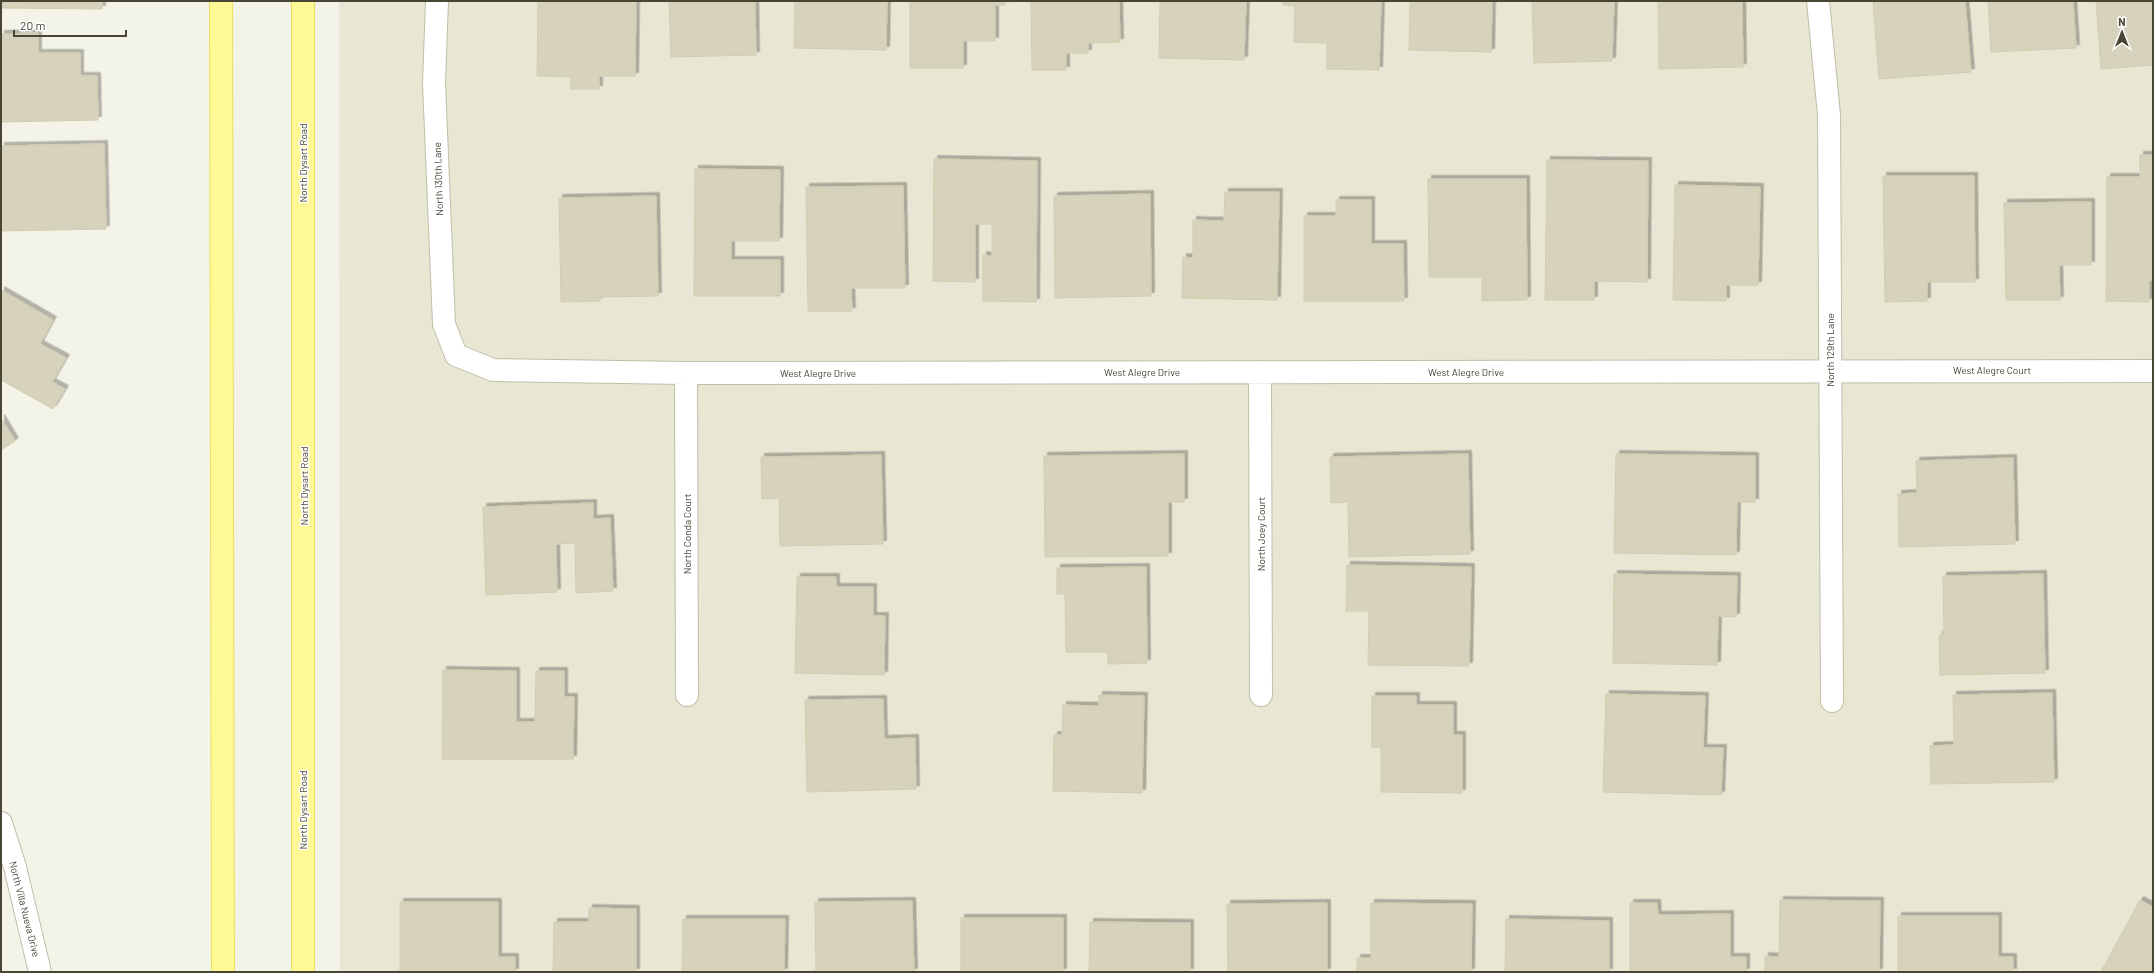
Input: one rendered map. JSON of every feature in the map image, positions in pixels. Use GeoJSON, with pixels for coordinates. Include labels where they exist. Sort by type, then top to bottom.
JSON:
{"type":"FeatureCollection","features":[{"type":"Feature","properties":{"kind":"main road"},"geometry":{"type":"LineString","coordinates":[[221,1],[223,972]]}},
{"type":"Feature","properties":{"kind":"main road","name":"North Dysart Road"},"geometry":{"type":"LineString","coordinates":[[303,1],[303,972]]}},
{"type":"Feature","properties":{"kind":"street","name":"North 130th Lane"},"geometry":{"type":"LineString","coordinates":[[437,1],[434,83],[444,324],[456,355]]}},
{"type":"Feature","properties":{"kind":"street","name":"North 129th Lane"},"geometry":{"type":"LineString","coordinates":[[1818,1],[1829,115],[1832,701]]}},
{"type":"Feature","properties":{"kind":"street","name":"West Alegre Drive"},"geometry":{"type":"LineString","coordinates":[[456,355],[493,370],[686,373],[1830,371]]}},
{"type":"Feature","properties":{"kind":"street","name":"West Alegre Court"},"geometry":{"type":"LineString","coordinates":[[1830,371],[2153,371]]}},
{"type":"Feature","properties":{"kind":"street","name":"North Joey Court"},"geometry":{"type":"LineString","coordinates":[[1260,372],[1261,695]]}},
{"type":"Feature","properties":{"kind":"street","name":"North Conda Court"},"geometry":{"type":"LineString","coordinates":[[686,373],[688,695]]}},
{"type":"Feature","properties":{"kind":"street","name":"North Villa Nueva Drive"},"geometry":{"type":"LineString","coordinates":[[1,823],[15,867],[40,972]]}},
{"type":"Feature","properties":{"kind":"shaded area"},"geometry":{"type":"Polygon","coordinates":[[[339,1],[2153,1],[2153,972],[340,972],[339,1]]]}},
{"type":"Feature","properties":{"kind":"building"},"geometry":{"type":"Polygon","coordinates":[[[1,1],[102,1],[102,9],[1,8],[1,1]]]}},
{"type":"Feature","properties":{"kind":"building"},"geometry":{"type":"Polygon","coordinates":[[[538,1],[636,1],[635,76],[599,76],[599,89],[571,89],[571,77],[537,76],[538,1]]]}},
{"type":"Feature","properties":{"kind":"building"},"geometry":{"type":"Polygon","coordinates":[[[669,1],[755,1],[756,55],[671,57],[669,1]]]}},
{"type":"Feature","properties":{"kind":"building"},"geometry":{"type":"Polygon","coordinates":[[[795,1],[887,1],[886,50],[794,48],[795,1]]]}},
{"type":"Feature","properties":{"kind":"building"},"geometry":{"type":"Polygon","coordinates":[[[910,1],[1005,1],[1005,5],[995,5],[995,41],[963,41],[963,68],[910,68],[910,1]]]}},
{"type":"Feature","properties":{"kind":"building"},"geometry":{"type":"Polygon","coordinates":[[[1031,1],[1119,1],[1120,42],[1088,43],[1088,53],[1066,53],[1066,70],[1032,70],[1031,1]]]}},
{"type":"Feature","properties":{"kind":"building"},"geometry":{"type":"Polygon","coordinates":[[[1160,1],[1246,1],[1244,60],[1159,58],[1160,1]]]}},
{"type":"Feature","properties":{"kind":"building"},"geometry":{"type":"Polygon","coordinates":[[[1283,1],[1381,1],[1379,70],[1327,69],[1327,43],[1294,42],[1295,6],[1283,5],[1283,1]]]}},
{"type":"Feature","properties":{"kind":"building"},"geometry":{"type":"Polygon","coordinates":[[[1410,1],[1492,1],[1491,52],[1409,50],[1410,1]]]}},
{"type":"Feature","properties":{"kind":"building"},"geometry":{"type":"Polygon","coordinates":[[[1532,1],[1614,1],[1612,61],[1534,63],[1532,1]]]}},
{"type":"Feature","properties":{"kind":"building"},"geometry":{"type":"Polygon","coordinates":[[[1658,1],[1742,1],[1743,67],[1659,69],[1658,1]]]}},
{"type":"Feature","properties":{"kind":"building"},"geometry":{"type":"Polygon","coordinates":[[[1873,1],[1965,1],[1971,72],[1879,79],[1873,1]]]}},
{"type":"Feature","properties":{"kind":"building"},"geometry":{"type":"Polygon","coordinates":[[[1988,1],[2073,1],[2076,48],[1991,52],[1988,1]]]}},
{"type":"Feature","properties":{"kind":"building"},"geometry":{"type":"Polygon","coordinates":[[[2096,1],[2153,1],[2153,65],[2101,69],[2096,1]]]}},
{"type":"Feature","properties":{"kind":"building"},"geometry":{"type":"Polygon","coordinates":[[[38,33],[38,53],[80,53],[80,76],[97,76],[98,120],[1,122],[1,34],[38,33]]]}},
{"type":"Feature","properties":{"kind":"building"},"geometry":{"type":"Polygon","coordinates":[[[104,144],[106,229],[1,231],[1,146],[104,144]]]}},
{"type":"Feature","properties":{"kind":"building"},"geometry":{"type":"Polygon","coordinates":[[[2140,155],[2153,155],[2153,280],[2149,280],[2149,302],[2106,301],[2107,177],[2140,177],[2140,155]]]}},
{"type":"Feature","properties":{"kind":"building"},"geometry":{"type":"Polygon","coordinates":[[[934,159],[1037,161],[1036,302],[983,301],[983,255],[992,256],[992,224],[975,224],[975,282],[933,281],[934,159]]]}},
{"type":"Feature","properties":{"kind":"building"},"geometry":{"type":"Polygon","coordinates":[[[1547,160],[1648,161],[1647,282],[1594,281],[1594,300],[1545,300],[1547,160]]]}},
{"type":"Feature","properties":{"kind":"building"},"geometry":{"type":"Polygon","coordinates":[[[695,169],[780,170],[779,241],[731,241],[731,260],[780,260],[780,296],[694,296],[695,169]]]}},
{"type":"Feature","properties":{"kind":"building"},"geometry":{"type":"Polygon","coordinates":[[[1883,176],[1974,176],[1975,282],[1927,282],[1927,301],[1885,302],[1883,176]]]}},
{"type":"Feature","properties":{"kind":"building"},"geometry":{"type":"Polygon","coordinates":[[[1428,179],[1526,179],[1527,300],[1482,301],[1482,277],[1429,277],[1428,179]]]}},
{"type":"Feature","properties":{"kind":"building"},"geometry":{"type":"Polygon","coordinates":[[[1675,185],[1760,187],[1758,285],[1726,285],[1726,301],[1673,300],[1675,185]]]}},
{"type":"Feature","properties":{"kind":"building"},"geometry":{"type":"Polygon","coordinates":[[[903,186],[905,288],[851,288],[852,311],[808,311],[806,187],[903,186]]]}},
{"type":"Feature","properties":{"kind":"building"},"geometry":{"type":"Polygon","coordinates":[[[1225,192],[1279,192],[1277,300],[1182,298],[1183,257],[1193,258],[1193,220],[1224,221],[1225,192]]]}},
{"type":"Feature","properties":{"kind":"building"},"geometry":{"type":"Polygon","coordinates":[[[1150,194],[1151,296],[1055,298],[1054,196],[1150,194]]]}},
{"type":"Feature","properties":{"kind":"building"},"geometry":{"type":"Polygon","coordinates":[[[656,196],[658,296],[600,297],[600,301],[561,302],[559,198],[656,196]]]}},
{"type":"Feature","properties":{"kind":"building"},"geometry":{"type":"Polygon","coordinates":[[[1336,200],[1371,200],[1371,244],[1403,244],[1404,301],[1304,301],[1304,216],[1336,216],[1336,200]]]}},
{"type":"Feature","properties":{"kind":"building"},"geometry":{"type":"Polygon","coordinates":[[[2091,202],[2091,265],[2059,265],[2060,300],[2006,300],[2004,203],[2091,202]]]}},
{"type":"Feature","properties":{"kind":"building"},"geometry":{"type":"Polygon","coordinates":[[[1,290],[53,320],[40,344],[66,358],[52,382],[65,389],[53,409],[1,380],[1,290]]]}},
{"type":"Feature","properties":{"kind":"building"},"geometry":{"type":"Polygon","coordinates":[[[1,418],[15,441],[1,450],[1,418]]]}},
{"type":"Feature","properties":{"kind":"building"},"geometry":{"type":"Polygon","coordinates":[[[1184,454],[1184,502],[1168,502],[1168,556],[1045,557],[1044,456],[1184,454]]]}},
{"type":"Feature","properties":{"kind":"building"},"geometry":{"type":"Polygon","coordinates":[[[1468,454],[1470,554],[1349,557],[1348,502],[1331,503],[1330,457],[1468,454]]]}},
{"type":"Feature","properties":{"kind":"building"},"geometry":{"type":"Polygon","coordinates":[[[1616,454],[1755,456],[1755,502],[1737,502],[1736,555],[1614,553],[1616,454]]]}},
{"type":"Feature","properties":{"kind":"building"},"geometry":{"type":"Polygon","coordinates":[[[881,455],[883,544],[780,546],[779,498],[762,499],[761,457],[881,455]]]}},
{"type":"Feature","properties":{"kind":"building"},"geometry":{"type":"Polygon","coordinates":[[[2013,458],[2015,544],[1899,547],[1898,494],[1917,493],[1916,461],[2013,458]]]}},
{"type":"Feature","properties":{"kind":"building"},"geometry":{"type":"Polygon","coordinates":[[[593,503],[593,519],[610,518],[613,591],[576,593],[575,543],[556,544],[557,592],[486,595],[483,507],[593,503]]]}},
{"type":"Feature","properties":{"kind":"building"},"geometry":{"type":"Polygon","coordinates":[[[1347,565],[1471,567],[1469,666],[1368,665],[1369,611],[1346,611],[1347,565]]]}},
{"type":"Feature","properties":{"kind":"building"},"geometry":{"type":"Polygon","coordinates":[[[1146,567],[1147,663],[1108,664],[1108,652],[1066,652],[1065,594],[1057,594],[1057,568],[1146,567]]]}},
{"type":"Feature","properties":{"kind":"building"},"geometry":{"type":"Polygon","coordinates":[[[1614,574],[1737,576],[1736,617],[1718,616],[1717,665],[1613,663],[1614,574]]]}},
{"type":"Feature","properties":{"kind":"building"},"geometry":{"type":"Polygon","coordinates":[[[2043,574],[2045,673],[1940,675],[1939,635],[1944,635],[1943,576],[2043,574]]]}},
{"type":"Feature","properties":{"kind":"building"},"geometry":{"type":"Polygon","coordinates":[[[797,577],[836,577],[836,587],[873,587],[873,616],[885,616],[884,675],[795,673],[797,577]]]}},
{"type":"Feature","properties":{"kind":"building"},"geometry":{"type":"Polygon","coordinates":[[[443,670],[516,671],[516,722],[535,722],[536,671],[564,671],[564,697],[574,697],[573,759],[442,759],[443,670]]]}},
{"type":"Feature","properties":{"kind":"building"},"geometry":{"type":"Polygon","coordinates":[[[2052,693],[2054,782],[1931,784],[1930,746],[1954,745],[1953,695],[2052,693]]]}},
{"type":"Feature","properties":{"kind":"building"},"geometry":{"type":"Polygon","coordinates":[[[1606,694],[1705,696],[1703,748],[1723,748],[1721,795],[1603,792],[1606,694]]]}},
{"type":"Feature","properties":{"kind":"building"},"geometry":{"type":"Polygon","coordinates":[[[1099,695],[1144,696],[1142,793],[1053,791],[1054,735],[1062,735],[1063,705],[1099,706],[1099,695]]]}},
{"type":"Feature","properties":{"kind":"building"},"geometry":{"type":"Polygon","coordinates":[[[1372,696],[1416,696],[1416,705],[1453,705],[1453,735],[1462,735],[1462,793],[1381,792],[1381,748],[1372,747],[1372,696]]]}},
{"type":"Feature","properties":{"kind":"building"},"geometry":{"type":"Polygon","coordinates":[[[883,699],[884,739],[915,738],[916,789],[807,792],[805,700],[883,699]]]}},
{"type":"Feature","properties":{"kind":"building"},"geometry":{"type":"Polygon","coordinates":[[[1780,900],[1880,901],[1879,972],[1765,972],[1765,956],[1779,957],[1780,900]]]}},
{"type":"Feature","properties":{"kind":"building"},"geometry":{"type":"Polygon","coordinates":[[[2140,900],[2153,907],[2153,972],[2101,972],[2140,900]]]}},
{"type":"Feature","properties":{"kind":"building"},"geometry":{"type":"Polygon","coordinates":[[[912,901],[914,972],[816,972],[815,902],[912,901]]]}},
{"type":"Feature","properties":{"kind":"building"},"geometry":{"type":"Polygon","coordinates":[[[400,902],[498,902],[498,957],[515,957],[515,972],[400,972],[400,902]]]}},
{"type":"Feature","properties":{"kind":"building"},"geometry":{"type":"Polygon","coordinates":[[[1327,903],[1327,972],[1228,972],[1227,904],[1327,903]]]}},
{"type":"Feature","properties":{"kind":"building"},"geometry":{"type":"Polygon","coordinates":[[[1371,903],[1472,904],[1471,972],[1357,972],[1357,958],[1371,958],[1371,903]]]}},
{"type":"Feature","properties":{"kind":"building"},"geometry":{"type":"Polygon","coordinates":[[[1630,903],[1657,903],[1658,915],[1730,914],[1730,957],[1746,957],[1746,972],[1630,972],[1630,903]]]}},
{"type":"Feature","properties":{"kind":"building"},"geometry":{"type":"Polygon","coordinates":[[[589,908],[636,909],[636,972],[553,972],[554,922],[589,922],[589,908]]]}},
{"type":"Feature","properties":{"kind":"building"},"geometry":{"type":"Polygon","coordinates":[[[1898,916],[1998,916],[1998,957],[2013,957],[2013,972],[1898,972],[1898,916]]]}},
{"type":"Feature","properties":{"kind":"building"},"geometry":{"type":"Polygon","coordinates":[[[961,918],[1063,918],[1063,972],[961,972],[961,918]]]}},
{"type":"Feature","properties":{"kind":"building"},"geometry":{"type":"Polygon","coordinates":[[[683,919],[785,919],[784,972],[682,972],[683,919]]]}},
{"type":"Feature","properties":{"kind":"building"},"geometry":{"type":"Polygon","coordinates":[[[1506,919],[1609,921],[1609,972],[1505,972],[1506,919]]]}},
{"type":"Feature","properties":{"kind":"building"},"geometry":{"type":"Polygon","coordinates":[[[1090,922],[1190,923],[1190,972],[1089,972],[1090,922]]]}}]}
